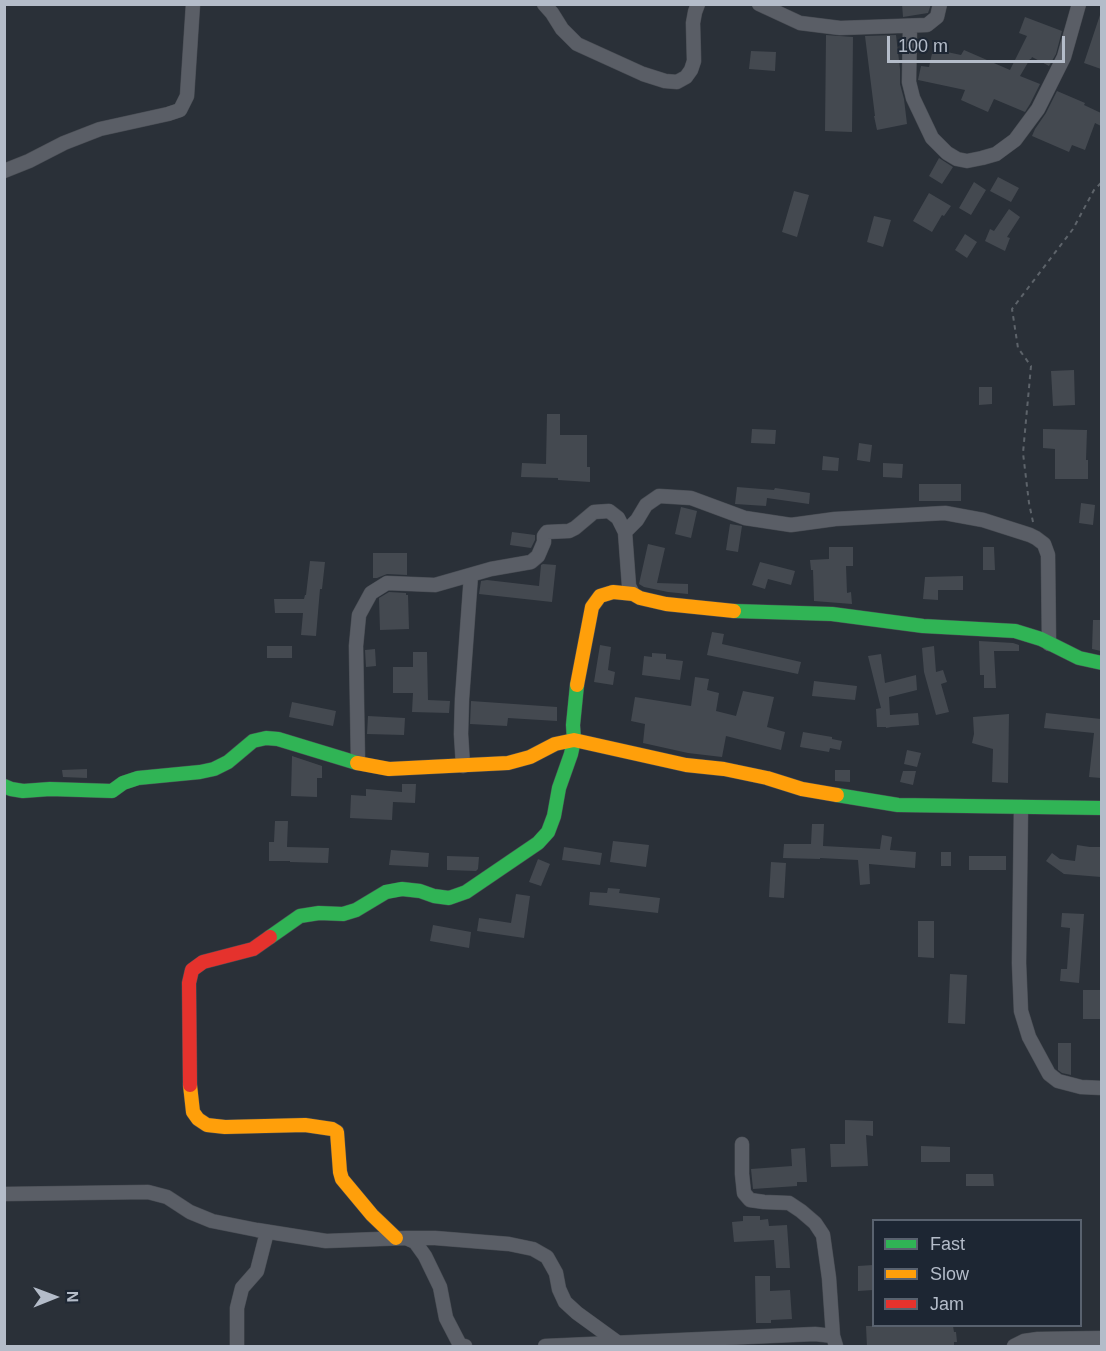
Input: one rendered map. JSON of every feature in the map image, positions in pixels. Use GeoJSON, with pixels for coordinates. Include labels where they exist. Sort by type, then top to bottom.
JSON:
{"type":"FeatureCollection","features":[{"type":"Feature","properties":{"kind":"street"},"geometry":{"type":"LineString","coordinates":[[4,171],[63,143],[100,129],[180,110],[187,96],[193,4]]}},
{"type":"Feature","properties":{"kind":"street"},"geometry":{"type":"LineString","coordinates":[[544,4],[562,29],[577,44],[643,74],[677,82],[686,78],[694,61],[693,23],[698,4]]}},
{"type":"Feature","properties":{"kind":"street"},"geometry":{"type":"LineString","coordinates":[[759,4],[800,23],[840,28],[927,25],[937,17],[940,4]]}},
{"type":"Feature","properties":{"kind":"street"},"geometry":{"type":"LineString","coordinates":[[910,26],[909,82],[913,98],[932,138],[947,153],[957,159],[967,161],[996,154],[1015,140],[1038,109],[1064,57],[1079,4]]}},
{"type":"Feature","properties":{"kind":"street"},"geometry":{"type":"LineString","coordinates":[[625,532],[637,520],[646,505],[659,496],[692,498],[745,518],[791,525],[835,519],[945,513],[983,519],[1036,538],[1044,544],[1048,555],[1049,644]]}},
{"type":"Feature","properties":{"kind":"street"},"geometry":{"type":"LineString","coordinates":[[358,762],[356,646],[359,615],[371,593],[387,584],[435,585],[491,569],[531,562],[538,556],[547,532],[569,531],[594,512],[609,510],[618,518],[625,532],[629,586],[633,594]]}},
{"type":"Feature","properties":{"kind":"street"},"geometry":{"type":"LineString","coordinates":[[463,766],[462,699],[471,576]]}},
{"type":"Feature","properties":{"kind":"street"},"geometry":{"type":"LineString","coordinates":[[465,1347],[460,1345],[446,1318],[440,1287],[425,1256],[415,1242],[401,1238],[372,1215],[342,1179],[337,1132],[332,1129],[304,1125],[225,1127],[207,1125],[198,1119],[193,1112],[190,1088],[189,983],[192,969],[202,962],[253,949],[300,916],[319,913],[343,914],[356,910],[386,892],[402,889],[449,898],[466,892],[538,843],[548,832],[554,816],[559,788],[571,754],[574,740],[574,705],[592,607],[600,596],[613,592],[633,594],[666,604],[718,610],[832,614],[923,626],[1015,632],[1041,639],[1079,658],[1101,663]]}},
{"type":"Feature","properties":{"kind":"street"},"geometry":{"type":"LineString","coordinates":[[4,786],[23,791],[50,789],[112,791],[123,783],[138,778],[214,769],[228,762],[253,741],[266,738],[278,739],[374,767],[389,769],[508,763],[530,757],[555,744],[574,740],[686,765],[735,771],[802,789],[887,803],[1101,808]]}},
{"type":"Feature","properties":{"kind":"street"},"geometry":{"type":"LineString","coordinates":[[1021,807],[1019,963],[1021,1011],[1029,1037],[1048,1074],[1058,1081],[1081,1087],[1101,1088]]}},
{"type":"Feature","properties":{"kind":"street"},"geometry":{"type":"LineString","coordinates":[[545,1347],[815,1334],[835,1341],[823,1235],[815,1223],[789,1203],[750,1200],[744,1193],[742,1144]]}},
{"type":"Feature","properties":{"kind":"street"},"geometry":{"type":"LineString","coordinates":[[4,1194],[148,1192],[167,1197],[190,1212],[212,1221],[326,1241],[435,1238],[499,1243],[532,1249],[547,1257],[556,1274],[565,1302],[617,1342]]}},
{"type":"Feature","properties":{"kind":"street"},"geometry":{"type":"LineString","coordinates":[[237,1347],[237,1308],[242,1288],[257,1271],[267,1232]]}},
{"type":"Feature","properties":{"kind":"street"},"geometry":{"type":"LineString","coordinates":[[1014,1347],[1024,1341],[1038,1339],[1101,1338]]}},
{"type":"Feature","properties":{"kind":"path"},"geometry":{"type":"LineString","coordinates":[[1036,538],[1023,453],[1031,366],[1018,348],[1011,309],[1073,229],[1094,190],[1101,183]]}},
{"type":"Feature","properties":{"kind":"building"},"geometry":{"type":"Polygon","coordinates":[[[902,4],[931,4],[928,13],[903,17],[902,4]]]}},
{"type":"Feature","properties":{"kind":"building"},"geometry":{"type":"Polygon","coordinates":[[[1101,16],[1101,69],[1084,63],[1101,16]]]}},
{"type":"Feature","properties":{"kind":"building"},"geometry":{"type":"Polygon","coordinates":[[[1025,17],[1062,31],[1056,54],[1049,66],[1032,57],[1020,76],[1040,84],[1025,112],[994,99],[988,112],[961,100],[965,90],[918,80],[921,66],[929,67],[933,49],[961,55],[964,50],[1010,70],[1027,36],[1019,33],[1025,17]]]}},
{"type":"Feature","properties":{"kind":"building"},"geometry":{"type":"Polygon","coordinates":[[[826,35],[853,37],[852,132],[825,131],[826,35]]]}},
{"type":"Feature","properties":{"kind":"building"},"geometry":{"type":"Polygon","coordinates":[[[896,35],[900,84],[907,124],[877,130],[865,36],[896,35]]]}},
{"type":"Feature","properties":{"kind":"building"},"geometry":{"type":"Polygon","coordinates":[[[751,51],[776,52],[775,71],[749,69],[751,51]]]}},
{"type":"Feature","properties":{"kind":"building"},"geometry":{"type":"Polygon","coordinates":[[[1057,91],[1101,113],[1101,126],[1095,123],[1085,150],[1072,145],[1069,152],[1032,136],[1057,91]]]}},
{"type":"Feature","properties":{"kind":"building"},"geometry":{"type":"Polygon","coordinates":[[[939,158],[953,167],[942,184],[929,176],[939,158]]]}},
{"type":"Feature","properties":{"kind":"building"},"geometry":{"type":"Polygon","coordinates":[[[998,177],[1019,188],[1011,202],[990,191],[998,177]]]}},
{"type":"Feature","properties":{"kind":"building"},"geometry":{"type":"Polygon","coordinates":[[[974,182],[986,190],[971,215],[959,208],[974,182]]]}},
{"type":"Feature","properties":{"kind":"building"},"geometry":{"type":"Polygon","coordinates":[[[794,191],[809,195],[797,237],[782,232],[794,191]]]}},
{"type":"Feature","properties":{"kind":"building"},"geometry":{"type":"Polygon","coordinates":[[[929,193],[951,206],[944,216],[942,215],[932,232],[913,221],[929,193]]]}},
{"type":"Feature","properties":{"kind":"building"},"geometry":{"type":"Polygon","coordinates":[[[1009,209],[1020,217],[1007,237],[1010,238],[1005,251],[985,241],[990,229],[994,231],[1009,209]]]}},
{"type":"Feature","properties":{"kind":"building"},"geometry":{"type":"Polygon","coordinates":[[[874,216],[891,220],[883,247],[867,242],[874,216]]]}},
{"type":"Feature","properties":{"kind":"building"},"geometry":{"type":"Polygon","coordinates":[[[965,234],[977,242],[967,258],[955,250],[965,234]]]}},
{"type":"Feature","properties":{"kind":"building"},"geometry":{"type":"Polygon","coordinates":[[[1074,370],[1075,405],[1053,406],[1051,371],[1074,370]]]}},
{"type":"Feature","properties":{"kind":"building"},"geometry":{"type":"Polygon","coordinates":[[[979,387],[992,387],[992,404],[979,405],[979,387]]]}},
{"type":"Feature","properties":{"kind":"building"},"geometry":{"type":"Polygon","coordinates":[[[547,414],[560,414],[560,435],[587,435],[587,467],[590,467],[590,482],[521,477],[522,463],[546,464],[547,414]]]}},
{"type":"Feature","properties":{"kind":"building"},"geometry":{"type":"Polygon","coordinates":[[[752,429],[776,430],[775,444],[751,443],[752,429]]]}},
{"type":"Feature","properties":{"kind":"building"},"geometry":{"type":"Polygon","coordinates":[[[1043,429],[1087,430],[1088,479],[1055,479],[1055,449],[1043,448],[1043,429]]]}},
{"type":"Feature","properties":{"kind":"building"},"geometry":{"type":"Polygon","coordinates":[[[859,443],[872,445],[870,462],[857,460],[859,443]]]}},
{"type":"Feature","properties":{"kind":"building"},"geometry":{"type":"Polygon","coordinates":[[[823,456],[839,458],[838,471],[822,470],[823,456]]]}},
{"type":"Feature","properties":{"kind":"building"},"geometry":{"type":"Polygon","coordinates":[[[883,463],[903,464],[902,478],[883,477],[883,463]]]}},
{"type":"Feature","properties":{"kind":"building"},"geometry":{"type":"Polygon","coordinates":[[[919,484],[961,484],[961,501],[919,501],[919,484]]]}},
{"type":"Feature","properties":{"kind":"building"},"geometry":{"type":"Polygon","coordinates":[[[737,487],[774,490],[775,488],[810,493],[809,504],[767,498],[766,506],[735,504],[737,487]]]}},
{"type":"Feature","properties":{"kind":"building"},"geometry":{"type":"Polygon","coordinates":[[[1081,503],[1095,505],[1093,525],[1079,523],[1081,503]]]}},
{"type":"Feature","properties":{"kind":"building"},"geometry":{"type":"Polygon","coordinates":[[[681,507],[697,511],[691,538],[675,534],[681,507]]]}},
{"type":"Feature","properties":{"kind":"building"},"geometry":{"type":"Polygon","coordinates":[[[730,524],[742,526],[738,552],[726,550],[730,524]]]}},
{"type":"Feature","properties":{"kind":"building"},"geometry":{"type":"Polygon","coordinates":[[[512,532],[535,535],[531,548],[510,545],[512,532]]]}},
{"type":"Feature","properties":{"kind":"building"},"geometry":{"type":"Polygon","coordinates":[[[648,544],[665,548],[657,583],[688,584],[688,594],[668,592],[639,584],[648,544]]]}},
{"type":"Feature","properties":{"kind":"building"},"geometry":{"type":"Polygon","coordinates":[[[829,547],[853,547],[853,566],[846,566],[847,593],[851,592],[852,604],[814,601],[813,570],[811,570],[810,560],[829,559],[829,547]]]}},
{"type":"Feature","properties":{"kind":"building"},"geometry":{"type":"Polygon","coordinates":[[[983,547],[994,547],[995,570],[983,570],[983,547]]]}},
{"type":"Feature","properties":{"kind":"building"},"geometry":{"type":"Polygon","coordinates":[[[373,553],[407,553],[407,575],[387,574],[373,578],[373,553]]]}},
{"type":"Feature","properties":{"kind":"building"},"geometry":{"type":"Polygon","coordinates":[[[310,561],[325,562],[316,636],[301,635],[303,613],[275,613],[274,599],[304,599],[310,561]]]}},
{"type":"Feature","properties":{"kind":"building"},"geometry":{"type":"Polygon","coordinates":[[[760,562],[795,571],[791,585],[768,579],[765,589],[752,585],[760,562]]]}},
{"type":"Feature","properties":{"kind":"building"},"geometry":{"type":"Polygon","coordinates":[[[543,564],[556,565],[552,602],[479,594],[481,581],[487,580],[539,586],[543,564]]]}},
{"type":"Feature","properties":{"kind":"building"},"geometry":{"type":"Polygon","coordinates":[[[963,576],[963,590],[938,590],[938,600],[923,599],[925,577],[963,576]]]}},
{"type":"Feature","properties":{"kind":"building"},"geometry":{"type":"Polygon","coordinates":[[[389,592],[408,595],[409,629],[380,630],[379,598],[389,592]]]}},
{"type":"Feature","properties":{"kind":"building"},"geometry":{"type":"Polygon","coordinates":[[[1093,620],[1101,620],[1101,651],[1092,649],[1093,620]]]}},
{"type":"Feature","properties":{"kind":"building"},"geometry":{"type":"Polygon","coordinates":[[[712,632],[724,634],[722,644],[801,662],[798,674],[707,655],[712,632]]]}},
{"type":"Feature","properties":{"kind":"building"},"geometry":{"type":"Polygon","coordinates":[[[979,641],[1019,645],[1019,651],[994,651],[996,688],[984,688],[984,675],[980,675],[979,641]]]}},
{"type":"Feature","properties":{"kind":"building"},"geometry":{"type":"Polygon","coordinates":[[[600,645],[611,647],[608,670],[615,672],[613,685],[594,682],[600,645]]]}},
{"type":"Feature","properties":{"kind":"building"},"geometry":{"type":"Polygon","coordinates":[[[267,646],[292,646],[292,658],[267,658],[267,646]]]}},
{"type":"Feature","properties":{"kind":"building"},"geometry":{"type":"Polygon","coordinates":[[[934,646],[936,672],[943,670],[947,682],[941,684],[949,712],[936,715],[924,672],[922,648],[934,646]]]}},
{"type":"Feature","properties":{"kind":"building"},"geometry":{"type":"Polygon","coordinates":[[[375,649],[376,666],[366,667],[365,650],[375,649]]]}},
{"type":"Feature","properties":{"kind":"building"},"geometry":{"type":"Polygon","coordinates":[[[413,652],[427,652],[428,700],[450,701],[449,713],[412,712],[413,693],[393,693],[393,667],[413,667],[413,652]]]}},
{"type":"Feature","properties":{"kind":"building"},"geometry":{"type":"Polygon","coordinates":[[[652,653],[666,654],[666,659],[683,661],[680,680],[642,675],[644,656],[652,657],[652,653]]]}},
{"type":"Feature","properties":{"kind":"building"},"geometry":{"type":"Polygon","coordinates":[[[881,654],[885,683],[916,675],[917,690],[889,697],[890,715],[918,713],[919,725],[877,727],[876,709],[881,708],[868,656],[881,654]]]}},
{"type":"Feature","properties":{"kind":"building"},"geometry":{"type":"Polygon","coordinates":[[[695,677],[709,679],[707,690],[719,693],[716,711],[736,716],[743,691],[774,697],[767,727],[785,732],[781,750],[726,736],[722,757],[688,753],[643,743],[645,724],[631,721],[635,697],[691,706],[695,677]]]}},
{"type":"Feature","properties":{"kind":"building"},"geometry":{"type":"Polygon","coordinates":[[[814,681],[857,686],[855,700],[812,696],[814,681]]]}},
{"type":"Feature","properties":{"kind":"building"},"geometry":{"type":"Polygon","coordinates":[[[471,701],[557,707],[557,721],[508,718],[507,726],[470,724],[471,701]]]}},
{"type":"Feature","properties":{"kind":"building"},"geometry":{"type":"Polygon","coordinates":[[[292,702],[336,711],[333,726],[289,717],[292,702]]]}},
{"type":"Feature","properties":{"kind":"building"},"geometry":{"type":"Polygon","coordinates":[[[1046,713],[1101,719],[1101,778],[1089,777],[1094,733],[1044,728],[1046,713]]]}},
{"type":"Feature","properties":{"kind":"building"},"geometry":{"type":"Polygon","coordinates":[[[1009,714],[1008,783],[992,782],[993,749],[972,743],[973,717],[1009,714]]]}},
{"type":"Feature","properties":{"kind":"building"},"geometry":{"type":"Polygon","coordinates":[[[368,716],[405,718],[404,735],[367,734],[368,716]]]}},
{"type":"Feature","properties":{"kind":"building"},"geometry":{"type":"Polygon","coordinates":[[[803,732],[842,741],[840,750],[830,748],[829,752],[800,747],[803,732]]]}},
{"type":"Feature","properties":{"kind":"building"},"geometry":{"type":"Polygon","coordinates":[[[907,750],[921,753],[917,767],[904,764],[907,750]]]}},
{"type":"Feature","properties":{"kind":"building"},"geometry":{"type":"Polygon","coordinates":[[[292,756],[322,766],[322,778],[317,778],[317,797],[291,796],[292,756]]]}},
{"type":"Feature","properties":{"kind":"building"},"geometry":{"type":"Polygon","coordinates":[[[87,769],[87,778],[63,777],[62,770],[87,769]]]}},
{"type":"Feature","properties":{"kind":"building"},"geometry":{"type":"Polygon","coordinates":[[[835,770],[850,770],[850,782],[835,781],[835,770]]]}},
{"type":"Feature","properties":{"kind":"building"},"geometry":{"type":"Polygon","coordinates":[[[903,771],[916,771],[913,785],[900,782],[903,771]]]}},
{"type":"Feature","properties":{"kind":"building"},"geometry":{"type":"Polygon","coordinates":[[[402,784],[416,784],[415,803],[393,802],[392,820],[350,818],[351,795],[366,796],[366,789],[402,792],[402,784]]]}},
{"type":"Feature","properties":{"kind":"building"},"geometry":{"type":"Polygon","coordinates":[[[275,821],[288,821],[287,847],[329,848],[328,863],[269,861],[269,842],[274,842],[275,821]]]}},
{"type":"Feature","properties":{"kind":"building"},"geometry":{"type":"Polygon","coordinates":[[[812,824],[824,824],[823,846],[880,849],[882,835],[892,837],[890,850],[916,852],[915,868],[869,864],[870,884],[860,885],[858,860],[783,858],[784,844],[811,844],[812,824]]]}},
{"type":"Feature","properties":{"kind":"building"},"geometry":{"type":"Polygon","coordinates":[[[613,841],[649,845],[646,867],[610,862],[613,841]]]}},
{"type":"Feature","properties":{"kind":"building"},"geometry":{"type":"Polygon","coordinates":[[[1077,845],[1101,847],[1101,877],[1064,874],[1046,861],[1052,853],[1060,859],[1075,861],[1077,845]]]}},
{"type":"Feature","properties":{"kind":"building"},"geometry":{"type":"Polygon","coordinates":[[[564,847],[602,853],[600,865],[562,860],[564,847]]]}},
{"type":"Feature","properties":{"kind":"building"},"geometry":{"type":"Polygon","coordinates":[[[391,850],[429,853],[428,867],[389,865],[391,850]]]}},
{"type":"Feature","properties":{"kind":"building"},"geometry":{"type":"Polygon","coordinates":[[[941,852],[951,852],[951,866],[941,866],[941,852]]]}},
{"type":"Feature","properties":{"kind":"building"},"geometry":{"type":"Polygon","coordinates":[[[447,856],[479,857],[478,869],[476,871],[447,870],[447,856]]]}},
{"type":"Feature","properties":{"kind":"building"},"geometry":{"type":"Polygon","coordinates":[[[969,856],[1006,856],[1006,870],[969,870],[969,856]]]}},
{"type":"Feature","properties":{"kind":"building"},"geometry":{"type":"Polygon","coordinates":[[[538,859],[550,864],[541,886],[529,882],[538,859]]]}},
{"type":"Feature","properties":{"kind":"building"},"geometry":{"type":"Polygon","coordinates":[[[771,862],[786,863],[784,898],[769,897],[771,862]]]}},
{"type":"Feature","properties":{"kind":"building"},"geometry":{"type":"Polygon","coordinates":[[[608,888],[620,889],[619,893],[660,898],[658,913],[589,905],[590,892],[607,893],[608,888]]]}},
{"type":"Feature","properties":{"kind":"building"},"geometry":{"type":"Polygon","coordinates":[[[516,894],[530,896],[524,938],[477,931],[479,918],[511,923],[516,894]]]}},
{"type":"Feature","properties":{"kind":"building"},"geometry":{"type":"Polygon","coordinates":[[[1062,913],[1084,914],[1079,983],[1060,981],[1061,969],[1067,969],[1070,928],[1061,927],[1062,913]]]}},
{"type":"Feature","properties":{"kind":"building"},"geometry":{"type":"Polygon","coordinates":[[[918,921],[934,921],[934,958],[918,957],[918,921]]]}},
{"type":"Feature","properties":{"kind":"building"},"geometry":{"type":"Polygon","coordinates":[[[433,925],[471,932],[469,948],[430,941],[433,925]]]}},
{"type":"Feature","properties":{"kind":"building"},"geometry":{"type":"Polygon","coordinates":[[[950,974],[967,975],[965,1024],[948,1023],[950,974]]]}},
{"type":"Feature","properties":{"kind":"building"},"geometry":{"type":"Polygon","coordinates":[[[1083,990],[1101,990],[1101,1019],[1083,1019],[1083,990]]]}},
{"type":"Feature","properties":{"kind":"building"},"geometry":{"type":"Polygon","coordinates":[[[1058,1043],[1071,1043],[1071,1075],[1058,1070],[1058,1043]]]}},
{"type":"Feature","properties":{"kind":"building"},"geometry":{"type":"Polygon","coordinates":[[[845,1120],[873,1121],[873,1136],[866,1135],[868,1166],[831,1167],[830,1144],[845,1144],[845,1120]]]}},
{"type":"Feature","properties":{"kind":"building"},"geometry":{"type":"Polygon","coordinates":[[[921,1146],[950,1147],[950,1162],[921,1162],[921,1146]]]}},
{"type":"Feature","properties":{"kind":"building"},"geometry":{"type":"Polygon","coordinates":[[[805,1148],[807,1182],[797,1182],[797,1186],[753,1189],[751,1169],[792,1166],[791,1149],[805,1148]]]}},
{"type":"Feature","properties":{"kind":"building"},"geometry":{"type":"Polygon","coordinates":[[[966,1174],[993,1174],[994,1186],[966,1186],[966,1174]]]}},
{"type":"Feature","properties":{"kind":"building"},"geometry":{"type":"Polygon","coordinates":[[[743,1216],[760,1216],[760,1220],[768,1219],[769,1226],[787,1225],[790,1268],[776,1268],[774,1240],[734,1242],[732,1222],[743,1221],[743,1216]]]}},
{"type":"Feature","properties":{"kind":"building"},"geometry":{"type":"Polygon","coordinates":[[[872,1265],[872,1290],[858,1291],[858,1266],[872,1265]]]}},
{"type":"Feature","properties":{"kind":"building"},"geometry":{"type":"Polygon","coordinates":[[[755,1276],[770,1276],[770,1291],[790,1290],[792,1319],[756,1323],[755,1276]]]}},
{"type":"Feature","properties":{"kind":"building"},"geometry":{"type":"Polygon","coordinates":[[[866,1326],[953,1327],[956,1332],[957,1342],[954,1342],[954,1347],[867,1347],[866,1326]]]}},
{"type":"Feature","properties":{"kind":"traffic: fast"},"geometry":{"type":"LineString","coordinates":[[734,611],[832,614],[923,626],[1015,631],[1041,639],[1079,658],[1102,663]]}},
{"type":"Feature","properties":{"kind":"traffic: fast"},"geometry":{"type":"LineString","coordinates":[[270,937],[300,916],[319,913],[343,914],[356,910],[386,892],[402,889],[449,898],[466,892],[538,843],[548,832],[554,816],[559,788],[571,754],[577,685]]}},
{"type":"Feature","properties":{"kind":"traffic: fast"},"geometry":{"type":"LineString","coordinates":[[4,786],[23,791],[50,789],[112,791],[123,783],[138,778],[214,769],[228,762],[253,741],[266,738],[278,739],[357,763]]}},
{"type":"Feature","properties":{"kind":"traffic: fast"},"geometry":{"type":"LineString","coordinates":[[837,795],[898,805],[1102,808]]}},
{"type":"Feature","properties":{"kind":"traffic: slow"},"geometry":{"type":"LineString","coordinates":[[577,685],[592,607],[600,596],[613,592],[633,594],[666,604],[734,611]]}},
{"type":"Feature","properties":{"kind":"traffic: slow"},"geometry":{"type":"LineString","coordinates":[[357,763],[389,769],[508,763],[530,757],[555,744],[574,740],[686,765],[724,769],[767,778],[802,789],[837,795]]}},
{"type":"Feature","properties":{"kind":"traffic: slow"},"geometry":{"type":"LineString","coordinates":[[190,1085],[193,1112],[207,1125],[225,1127],[305,1125],[332,1129],[337,1132],[342,1179],[372,1215],[396,1238]]}},
{"type":"Feature","properties":{"kind":"traffic: jam"},"geometry":{"type":"LineString","coordinates":[[190,1085],[189,983],[192,970],[203,962],[253,949],[270,937]]}}]}
